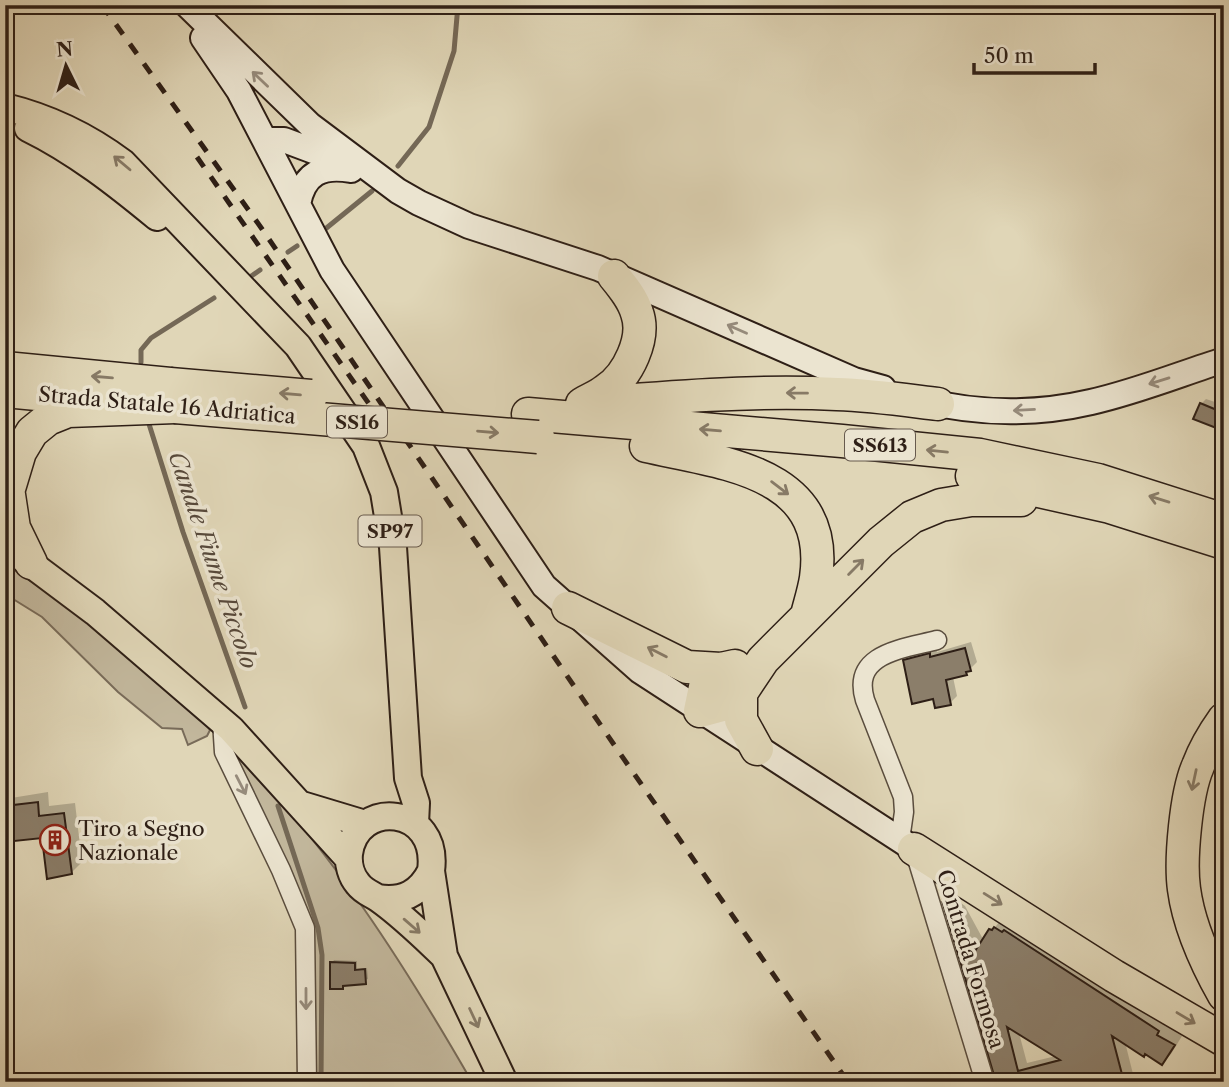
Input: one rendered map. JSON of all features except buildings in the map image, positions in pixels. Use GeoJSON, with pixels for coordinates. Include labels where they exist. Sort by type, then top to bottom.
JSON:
{"type":"FeatureCollection","features":[{"type":"Feature","properties":{"kind":"highway"},"geometry":{"type":"LineString","coordinates":[[533,426],[609,389],[628,366],[640,327],[638,315],[625,289],[614,276]]}},
{"type":"Feature","properties":{"kind":"highway","name":"Strada Statale 16 Adriatica"},"geometry":{"type":"LineString","coordinates":[[5,368],[173,395]]}},
{"type":"Feature","properties":{"kind":"highway","name":"Strada Statale 16 Adriatica"},"geometry":{"type":"LineString","coordinates":[[5,391],[173,395],[533,426]]}},
{"type":"Feature","properties":{"kind":"highway"},"geometry":{"type":"LineString","coordinates":[[582,404],[786,393],[838,394],[939,404]]}},
{"type":"Feature","properties":{"kind":"highway","name":"SS16"},"geometry":{"type":"LineString","coordinates":[[32,563],[14,528],[7,498],[20,452],[32,432],[48,419],[68,411],[173,395]]}},
{"type":"Feature","properties":{"kind":"highway","name":"SS613"},"geometry":{"type":"LineString","coordinates":[[533,426],[646,446],[976,477],[1110,507],[1224,543]]}},
{"type":"Feature","properties":{"kind":"highway","name":"SS613"},"geometry":{"type":"LineString","coordinates":[[533,426],[842,441],[980,455],[1098,480],[1224,520]]}},
{"type":"Feature","properties":{"kind":"highway"},"geometry":{"type":"LineString","coordinates":[[5,434],[5,449]]}},
{"type":"Feature","properties":{"kind":"highway"},"geometry":{"type":"LineString","coordinates":[[646,446],[749,469],[781,486],[803,509],[816,543],[816,577],[807,615]]}},
{"type":"Feature","properties":{"kind":"highway"},"geometry":{"type":"LineString","coordinates":[[721,669],[705,687],[700,712],[722,705],[741,693],[763,660],[881,542],[912,517],[941,505],[971,500],[1110,507]]}},
{"type":"Feature","properties":{"kind":"highway"},"geometry":{"type":"LineString","coordinates":[[568,608],[687,667],[721,669],[763,660]]}},
{"type":"Feature","properties":{"kind":"highway"},"geometry":{"type":"LineString","coordinates":[[741,693],[741,720],[757,749]]}},
{"type":"Feature","properties":{"kind":"highway"},"geometry":{"type":"LineString","coordinates":[[1224,719],[1197,768],[1184,839],[1184,888],[1194,928],[1208,967],[1224,995]]}},
{"type":"Feature","properties":{"kind":"highway"},"geometry":{"type":"LineString","coordinates":[[907,844],[1114,976],[1224,1040]]}},
{"type":"Feature","properties":{"kind":"main road"},"geometry":{"type":"LineString","coordinates":[[180,5],[239,91],[332,270],[544,586],[640,671],[907,844]]}},
{"type":"Feature","properties":{"kind":"main road"},"geometry":{"type":"LineString","coordinates":[[187,5],[310,125],[378,177],[419,204],[469,226],[572,258],[854,380],[939,404],[998,411],[1091,402],[1224,360]]}},
{"type":"Feature","properties":{"kind":"main road","name":"SP97"},"geometry":{"type":"LineString","coordinates":[[5,107],[30,113],[69,129],[100,146],[123,163],[298,346],[366,446],[384,492],[393,547],[408,778],[416,803],[415,824]]}},
{"type":"Feature","properties":{"kind":"main road"},"geometry":{"type":"LineString","coordinates":[[266,140],[267,129],[276,119],[291,117],[310,125]]}},
{"type":"Feature","properties":{"kind":"main road","name":"SP97"},"geometry":{"type":"LineString","coordinates":[[5,118],[52,140],[103,174],[255,300]]}},
{"type":"Feature","properties":{"kind":"main road"},"geometry":{"type":"LineString","coordinates":[[266,140],[284,140],[378,177]]}},
{"type":"Feature","properties":{"kind":"main road"},"geometry":{"type":"LineString","coordinates":[[298,204],[300,192],[307,180],[327,169],[348,169],[378,177]]}},
{"type":"Feature","properties":{"kind":"main road"},"geometry":{"type":"LineString","coordinates":[[5,545],[95,612],[222,721],[348,858]]}},
{"type":"Feature","properties":{"kind":"main road"},"geometry":{"type":"LineString","coordinates":[[301,804],[365,824]]}},
{"type":"Feature","properties":{"kind":"main road"},"geometry":{"type":"LineString","coordinates":[[444,956],[357,883],[350,871],[348,858],[350,845],[365,824],[390,816],[403,818],[425,833],[433,858],[431,871],[444,956],[504,1082]]}},
{"type":"Feature","properties":{"kind":"main road"},"geometry":{"type":"LineString","coordinates":[[378,898],[404,898],[416,892],[431,871]]}},
{"type":"Feature","properties":{"kind":"street"},"geometry":{"type":"LineString","coordinates":[[907,844],[903,827],[903,797],[865,700],[861,686],[862,675],[866,667],[895,650],[937,640]]}},
{"type":"Feature","properties":{"kind":"street"},"geometry":{"type":"LineString","coordinates":[[222,721],[224,752],[281,870],[304,928],[307,1082]]}},
{"type":"Feature","properties":{"kind":"street","name":"Contrada Formosa"},"geometry":{"type":"LineString","coordinates":[[907,844],[985,1082]]}},
{"type":"Feature","properties":{"kind":"shaded area"},"geometry":{"type":"Polygon","coordinates":[[[5,564],[71,608],[203,721],[210,730],[207,736],[188,745],[182,729],[162,728],[118,692],[42,617],[5,594],[5,564]]]}},
{"type":"Feature","properties":{"kind":"shaded area"},"geometry":{"type":"Polygon","coordinates":[[[235,751],[303,827],[364,909],[420,994],[472,1082],[311,1082],[311,963],[233,752],[235,751]]]}},
{"type":"Feature","properties":{"kind":"waterway","name":"Canale Fiume Piccolo"},"geometry":{"type":"LineString","coordinates":[[398,166],[429,127],[454,51],[458,5]]}},
{"type":"Feature","properties":{"kind":"waterway","name":"Canale Fiume Piccolo"},"geometry":{"type":"LineString","coordinates":[[324,230],[372,191]]}},
{"type":"Feature","properties":{"kind":"waterway","name":"Canale Fiume Piccolo"},"geometry":{"type":"LineString","coordinates":[[288,252],[297,246]]}},
{"type":"Feature","properties":{"kind":"waterway","name":"Canale Fiume Piccolo"},"geometry":{"type":"LineString","coordinates":[[250,277],[260,270]]}},
{"type":"Feature","properties":{"kind":"waterway","name":"Canale Fiume Piccolo"},"geometry":{"type":"LineString","coordinates":[[141,362],[141,350],[151,338],[214,298]]}},
{"type":"Feature","properties":{"kind":"waterway","name":"Canale Fiume Piccolo"},"geometry":{"type":"LineString","coordinates":[[149,424],[183,532],[245,707]]}},
{"type":"Feature","properties":{"kind":"waterway","name":"Canale Fiume Piccolo"},"geometry":{"type":"LineString","coordinates":[[278,806],[318,928],[322,955],[321,1082]]}},
{"type":"Feature","properties":{"kind":"railway"},"geometry":{"type":"LineString","coordinates":[[102,5],[262,229],[848,1082]]}},
{"type":"Feature","properties":{"kind":"railway"},"geometry":{"type":"LineString","coordinates":[[197,157],[383,424]]}},
{"type":"Feature","properties":{"kind":"place","name":"Tiro a Segno Nazionale"},"geometry":{"type":"Point","coordinates":[55,840]}}]}
